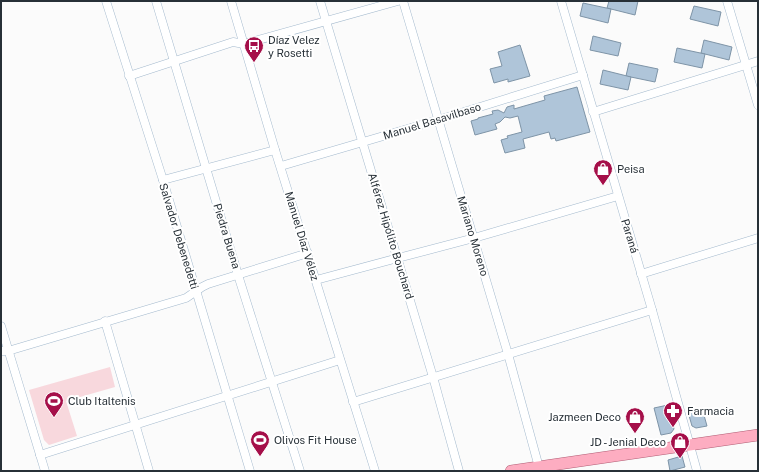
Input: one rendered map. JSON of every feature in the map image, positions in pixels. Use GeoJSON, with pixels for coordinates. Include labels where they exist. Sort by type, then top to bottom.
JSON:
{"type":"FeatureCollection","features":[{"type":"Feature","properties":{"kind":"main road"},"geometry":{"type":"LineString","coordinates":[[511,471],[539,469],[758,435]]}},
{"type":"Feature","properties":{"kind":"street","name":"Salvador Debenedetti"},"geometry":{"type":"LineString","coordinates":[[106,1],[163,180],[250,471]]}},
{"type":"Feature","properties":{"kind":"street","name":"Piedra Buena"},"geometry":{"type":"LineString","coordinates":[[156,1],[238,275],[300,471]]}},
{"type":"Feature","properties":{"kind":"street","name":"Manuel Díaz Vélez"},"geometry":{"type":"LineString","coordinates":[[231,1],[275,150],[375,471]]}},
{"type":"Feature","properties":{"kind":"street","name":"Alférez Hipólito Bouchard"},"geometry":{"type":"LineString","coordinates":[[320,1],[398,258],[459,471]]}},
{"type":"Feature","properties":{"kind":"street"},"geometry":{"type":"LineString","coordinates":[[129,76],[233,42],[244,44],[398,1]]}},
{"type":"Feature","properties":{"kind":"street","name":"Mariano Moreno"},"geometry":{"type":"LineString","coordinates":[[403,1],[508,354],[539,469]]}},
{"type":"Feature","properties":{"kind":"street","name":"Paraná"},"geometry":{"type":"LineString","coordinates":[[561,1],[652,310],[697,471]]}},
{"type":"Feature","properties":{"kind":"street"},"geometry":{"type":"LineString","coordinates":[[727,1],[758,105]]}},
{"type":"Feature","properties":{"kind":"street"},"geometry":{"type":"LineString","coordinates":[[593,112],[758,61]]}},
{"type":"Feature","properties":{"kind":"street","name":"Manuel Basavilbaso"},"geometry":{"type":"LineString","coordinates":[[281,166],[583,76]]}},
{"type":"Feature","properties":{"kind":"street"},"geometry":{"type":"LineString","coordinates":[[163,180],[275,150]]}},
{"type":"Feature","properties":{"kind":"street"},"geometry":{"type":"LineString","coordinates":[[316,280],[474,238],[618,196]]}},
{"type":"Feature","properties":{"kind":"street"},"geometry":{"type":"LineString","coordinates":[[641,274],[758,238]]}},
{"type":"Feature","properties":{"kind":"street"},"geometry":{"type":"LineString","coordinates":[[5,351],[186,298],[208,284],[308,253]]}},
{"type":"Feature","properties":{"kind":"street"},"geometry":{"type":"LineString","coordinates":[[353,402],[652,310]]}},
{"type":"Feature","properties":{"kind":"street"},"geometry":{"type":"LineString","coordinates":[[105,322],[149,471]]}},
{"type":"Feature","properties":{"kind":"street"},"geometry":{"type":"LineString","coordinates":[[1,326],[5,351],[45,471]]}},
{"type":"Feature","properties":{"kind":"street"},"geometry":{"type":"LineString","coordinates":[[40,455],[340,360]]}},
{"type":"Feature","properties":{"kind":"shaded area","name":"Club Italtenis"},"geometry":{"type":"Polygon","coordinates":[[[110,367],[115,387],[66,401],[77,436],[49,445],[44,440],[29,390],[110,367]]]}},
{"type":"Feature","properties":{"kind":"building"},"geometry":{"type":"Polygon","coordinates":[[[609,1],[638,1],[635,15],[607,8],[609,1]]]}},
{"type":"Feature","properties":{"kind":"building"},"geometry":{"type":"Polygon","coordinates":[[[583,3],[611,9],[608,23],[580,16],[583,3]]]}},
{"type":"Feature","properties":{"kind":"building"},"geometry":{"type":"Polygon","coordinates":[[[694,6],[721,12],[718,26],[690,19],[694,6]]]}},
{"type":"Feature","properties":{"kind":"building"},"geometry":{"type":"Polygon","coordinates":[[[593,36],[621,43],[618,56],[590,50],[593,36]]]}},
{"type":"Feature","properties":{"kind":"building"},"geometry":{"type":"Polygon","coordinates":[[[704,40],[732,47],[729,60],[701,53],[704,40]]]}},
{"type":"Feature","properties":{"kind":"building"},"geometry":{"type":"Polygon","coordinates":[[[520,45],[530,76],[508,82],[508,79],[494,83],[490,69],[502,66],[498,52],[520,45]]]}},
{"type":"Feature","properties":{"kind":"building"},"geometry":{"type":"Polygon","coordinates":[[[677,48],[705,54],[702,68],[674,62],[677,48]]]}},
{"type":"Feature","properties":{"kind":"building"},"geometry":{"type":"Polygon","coordinates":[[[629,63],[658,69],[655,82],[626,76],[629,63]]]}},
{"type":"Feature","properties":{"kind":"building"},"geometry":{"type":"Polygon","coordinates":[[[603,70],[631,77],[628,90],[600,84],[603,70]]]}},
{"type":"Feature","properties":{"kind":"building"},"geometry":{"type":"Polygon","coordinates":[[[577,87],[590,132],[556,141],[555,138],[551,139],[549,132],[523,139],[525,148],[505,153],[501,140],[508,138],[507,136],[522,132],[518,116],[510,118],[505,117],[500,122],[495,124],[497,129],[475,135],[471,121],[493,114],[492,111],[498,110],[504,113],[507,107],[514,105],[514,109],[545,100],[544,96],[577,87]]]}},
{"type":"Feature","properties":{"kind":"building"},"geometry":{"type":"Polygon","coordinates":[[[668,405],[674,429],[671,433],[661,435],[654,408],[668,405]]]}},
{"type":"Feature","properties":{"kind":"building"},"geometry":{"type":"Polygon","coordinates":[[[702,408],[707,426],[696,428],[692,426],[688,412],[702,408]]]}},
{"type":"Feature","properties":{"kind":"building"},"geometry":{"type":"Polygon","coordinates":[[[682,456],[685,467],[670,471],[668,460],[682,456]]]}},
{"type":"Feature","properties":{"kind":"place","name":"Díaz Velez y Rosetti"},"geometry":{"type":"Point","coordinates":[254,63]}},
{"type":"Feature","properties":{"kind":"place","name":"Peisa"},"geometry":{"type":"Point","coordinates":[603,186]}},
{"type":"Feature","properties":{"kind":"place","name":"Club Italtenis"},"geometry":{"type":"Point","coordinates":[54,418]}},
{"type":"Feature","properties":{"kind":"place","name":"Farmacia"},"geometry":{"type":"Point","coordinates":[673,428]}},
{"type":"Feature","properties":{"kind":"place","name":"Jazmeen Deco"},"geometry":{"type":"Point","coordinates":[635,434]}},
{"type":"Feature","properties":{"kind":"place","name":"Olivos Fit House"},"geometry":{"type":"Point","coordinates":[260,457]}},
{"type":"Feature","properties":{"kind":"place","name":"JD - Jenial Deco"},"geometry":{"type":"Point","coordinates":[680,459]}}]}
